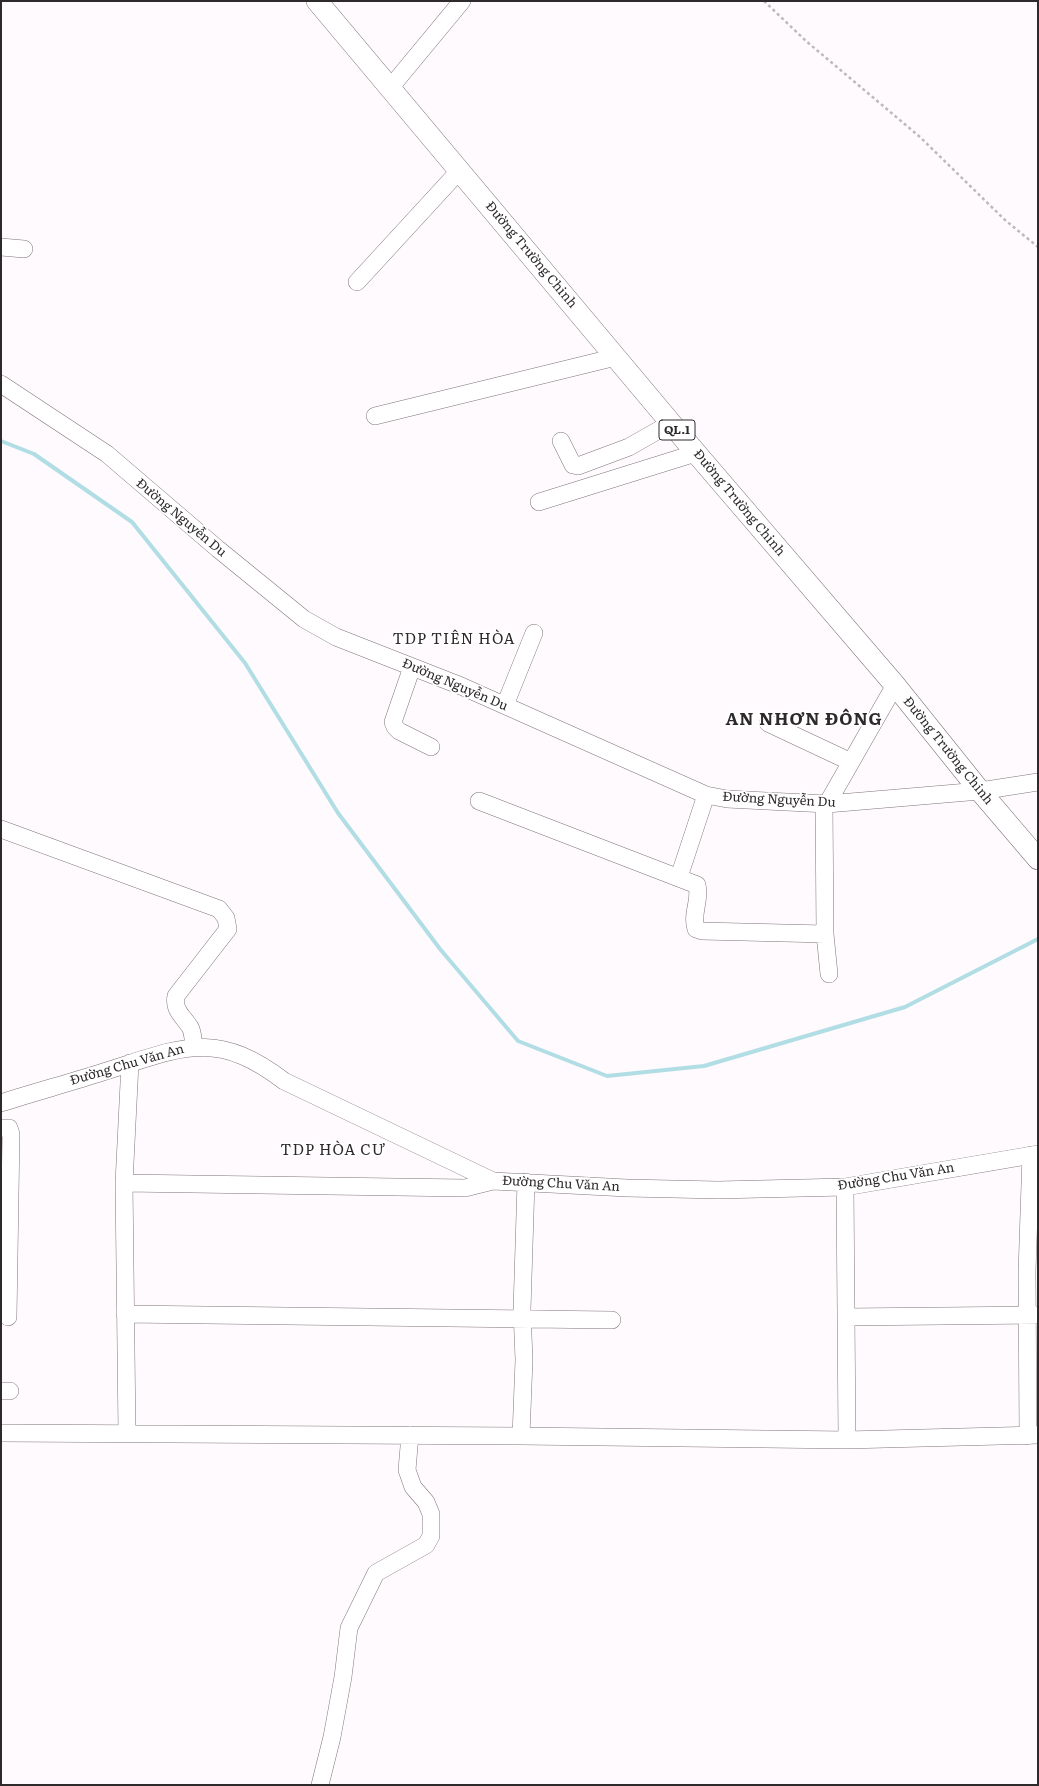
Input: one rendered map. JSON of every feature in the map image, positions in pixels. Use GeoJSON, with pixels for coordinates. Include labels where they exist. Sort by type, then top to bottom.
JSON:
{"type":"FeatureCollection","features":[{"type":"Feature","properties":{"kind":"main road","name":"Đường Trường Chinh"},"geometry":{"type":"LineString","coordinates":[[317,1],[696,453],[895,686],[980,791],[1038,859]]}},
{"type":"Feature","properties":{"kind":"street"},"geometry":{"type":"LineString","coordinates":[[390,88],[462,1]]}},
{"type":"Feature","properties":{"kind":"street"},"geometry":{"type":"LineString","coordinates":[[357,282],[460,170]]}},
{"type":"Feature","properties":{"kind":"street"},"geometry":{"type":"LineString","coordinates":[[1,247],[24,249]]}},
{"type":"Feature","properties":{"kind":"street"},"geometry":{"type":"LineString","coordinates":[[375,416],[616,357]]}},
{"type":"Feature","properties":{"kind":"street","name":"Đường Nguyễn Du"},"geometry":{"type":"LineString","coordinates":[[1,384],[107,454],[218,549],[304,619],[336,637],[505,705],[706,795],[727,799],[825,804],[980,791],[1038,782]]}},
{"type":"Feature","properties":{"kind":"street"},"geometry":{"type":"LineString","coordinates":[[561,441],[573,465],[578,466],[629,447],[671,423]]}},
{"type":"Feature","properties":{"kind":"street"},"geometry":{"type":"LineString","coordinates":[[538,502],[696,453]]}},
{"type":"Feature","properties":{"kind":"street"},"geometry":{"type":"LineString","coordinates":[[505,705],[534,634]]}},
{"type":"Feature","properties":{"kind":"street"},"geometry":{"type":"LineString","coordinates":[[412,667],[393,722],[394,727],[431,747]]}},
{"type":"Feature","properties":{"kind":"street"},"geometry":{"type":"LineString","coordinates":[[829,974],[825,934],[825,804],[895,686]]}},
{"type":"Feature","properties":{"kind":"street"},"geometry":{"type":"LineString","coordinates":[[768,723],[851,762]]}},
{"type":"Feature","properties":{"kind":"street"},"geometry":{"type":"LineString","coordinates":[[679,878],[706,795]]}},
{"type":"Feature","properties":{"kind":"street"},"geometry":{"type":"LineString","coordinates":[[479,801],[697,885],[699,893],[694,921],[696,929],[702,931],[825,934]]}},
{"type":"Feature","properties":{"kind":"street"},"geometry":{"type":"LineString","coordinates":[[1,829],[219,909],[226,918],[228,929],[176,996],[175,1003],[177,1009],[191,1028],[194,1046]]}},
{"type":"Feature","properties":{"kind":"street","name":"Đường Chu Văn An"},"geometry":{"type":"LineString","coordinates":[[1,1104],[162,1052],[194,1046],[214,1047],[242,1055],[265,1066],[284,1081],[493,1181],[627,1188],[718,1190],[846,1187],[1034,1154]]}},
{"type":"Feature","properties":{"kind":"street"},"geometry":{"type":"LineString","coordinates":[[126,1433],[124,1183],[130,1063]]}},
{"type":"Feature","properties":{"kind":"street"},"geometry":{"type":"LineString","coordinates":[[1,1128],[9,1128],[11,1134],[6,1162],[8,1317]]}},
{"type":"Feature","properties":{"kind":"street"},"geometry":{"type":"LineString","coordinates":[[1,1433],[410,1435],[847,1440],[1033,1435],[1034,1154]]}},
{"type":"Feature","properties":{"kind":"street"},"geometry":{"type":"LineString","coordinates":[[124,1183],[465,1188],[493,1181]]}},
{"type":"Feature","properties":{"kind":"street"},"geometry":{"type":"LineString","coordinates":[[521,1436],[524,1360],[522,1318],[526,1182]]}},
{"type":"Feature","properties":{"kind":"street"},"geometry":{"type":"LineString","coordinates":[[846,1187],[847,1440]]}},
{"type":"Feature","properties":{"kind":"street"},"geometry":{"type":"LineString","coordinates":[[125,1314],[612,1320]]}},
{"type":"Feature","properties":{"kind":"street"},"geometry":{"type":"LineString","coordinates":[[846,1317],[1033,1315]]}},
{"type":"Feature","properties":{"kind":"street"},"geometry":{"type":"LineString","coordinates":[[320,1785],[332,1737],[343,1677],[349,1628],[376,1573],[426,1545],[430,1540],[431,1514],[426,1502],[413,1486],[408,1470],[410,1435]]}},
{"type":"Feature","properties":{"kind":"path"},"geometry":{"type":"LineString","coordinates":[[764,1],[806,41],[920,137],[1005,220],[1038,247]]}},
{"type":"Feature","properties":{"kind":"waterway"},"geometry":{"type":"LineString","coordinates":[[1,441],[34,454],[132,522],[245,663],[338,813],[440,949],[518,1041],[607,1076],[704,1066],[905,1007],[1038,939]]}},
{"type":"Feature","properties":{"kind":"district","name":"TDP TIÊN HÒA"},"geometry":{"type":"Point","coordinates":[454,640]}},
{"type":"Feature","properties":{"kind":"district","name":"AN NHƠN ĐÔNG"},"geometry":{"type":"Point","coordinates":[804,720]}},
{"type":"Feature","properties":{"kind":"district","name":"TDP HÒA CƯ"},"geometry":{"type":"Point","coordinates":[333,1151]}}]}
